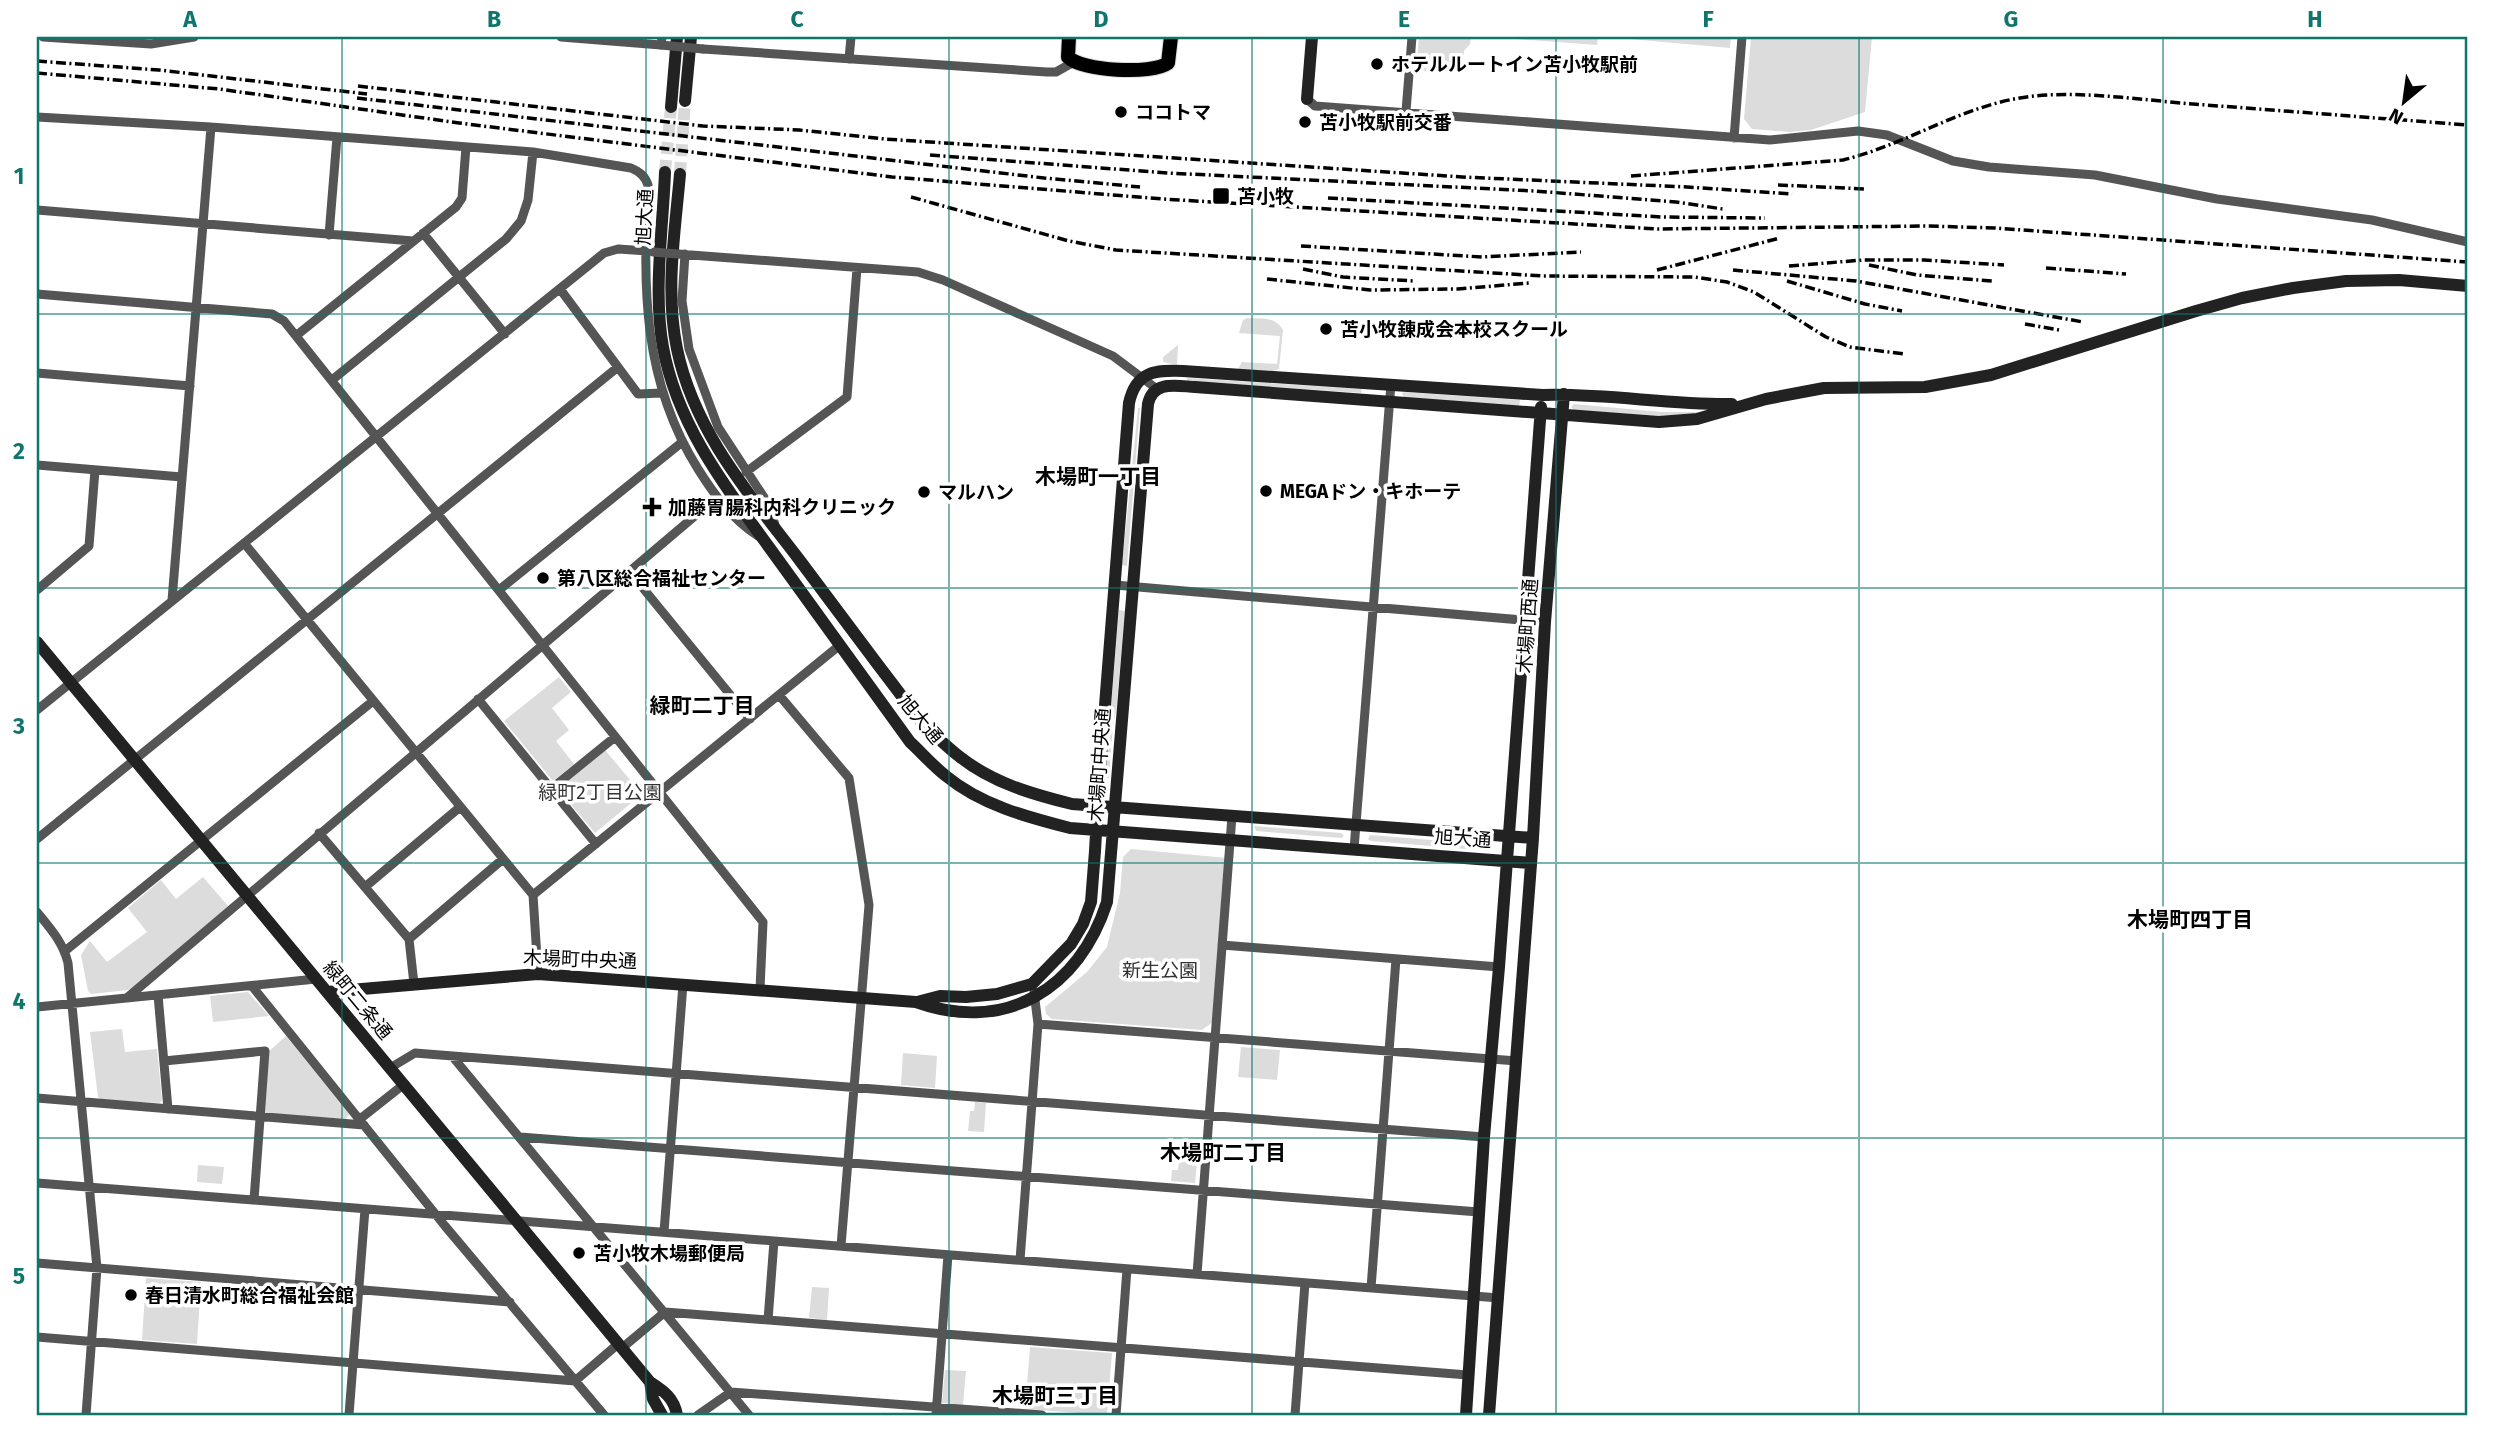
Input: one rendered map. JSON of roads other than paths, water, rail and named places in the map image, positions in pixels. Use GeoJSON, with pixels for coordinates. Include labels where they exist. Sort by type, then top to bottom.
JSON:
{"type":"FeatureCollection","features":[{"type":"Feature","properties":{"kind":"main road"},"geometry":{"type":"LineString","coordinates":[[1069,37],[1068,57],[1072,62],[1094,67],[1147,71],[1168,64],[1171,37]]}},
{"type":"Feature","properties":{"kind":"street"},"geometry":{"type":"LineString","coordinates":[[43,37],[136,44],[165,43],[194,37]]}},
{"type":"Feature","properties":{"kind":"street"},"geometry":{"type":"LineString","coordinates":[[127,37],[136,44]]}},
{"type":"Feature","properties":{"kind":"street"},"geometry":{"type":"LineString","coordinates":[[561,37],[662,41],[703,48],[1056,72],[1072,62]]}},
{"type":"Feature","properties":{"kind":"street"},"geometry":{"type":"LineString","coordinates":[[671,107],[677,37]]}},
{"type":"Feature","properties":{"kind":"street"},"geometry":{"type":"LineString","coordinates":[[685,101],[691,37]]}},
{"type":"Feature","properties":{"kind":"street"},"geometry":{"type":"LineString","coordinates":[[849,59],[851,37]]}},
{"type":"Feature","properties":{"kind":"street"},"geometry":{"type":"LineString","coordinates":[[1312,37],[1307,99],[1315,106],[1770,140],[1858,131],[1887,135],[1952,161],[1989,167],[2095,175],[2217,199],[2372,220],[2468,242]]}},
{"type":"Feature","properties":{"kind":"street"},"geometry":{"type":"LineString","coordinates":[[1406,111],[1412,37]]}},
{"type":"Feature","properties":{"kind":"street"},"geometry":{"type":"LineString","coordinates":[[1734,138],[1741,37]]}},
{"type":"Feature","properties":{"kind":"street"},"geometry":{"type":"LineString","coordinates":[[37,117],[211,127],[533,152],[639,171],[649,185],[647,315],[652,355],[661,393],[681,443],[716,498],[743,526],[765,541]]}},
{"type":"Feature","properties":{"kind":"street"},"geometry":{"type":"LineString","coordinates":[[172,600],[211,127]]}},
{"type":"Feature","properties":{"kind":"street"},"geometry":{"type":"LineString","coordinates":[[329,235],[337,137]]}},
{"type":"Feature","properties":{"kind":"street"},"geometry":{"type":"LineString","coordinates":[[297,335],[456,207],[463,198],[466,147]]}},
{"type":"Feature","properties":{"kind":"street"},"geometry":{"type":"LineString","coordinates":[[332,380],[506,239],[521,221],[528,200],[533,152]]}},
{"type":"Feature","properties":{"kind":"street","name":"旭大通"},"geometry":{"type":"LineString","coordinates":[[666,172],[658,307],[663,347],[670,373],[693,434],[724,484],[910,742],[947,777],[978,796],[1018,815],[1070,828],[1531,863]]}},
{"type":"Feature","properties":{"kind":"street","name":"旭大通"},"geometry":{"type":"LineString","coordinates":[[680,174],[670,292],[677,349],[705,430],[735,476],[923,724],[959,757],[989,776],[1023,792],[1072,804],[1533,838]]}},
{"type":"Feature","properties":{"kind":"street"},"geometry":{"type":"LineString","coordinates":[[37,210],[413,241]]}},
{"type":"Feature","properties":{"kind":"street"},"geometry":{"type":"LineString","coordinates":[[423,233],[505,334]]}},
{"type":"Feature","properties":{"kind":"street"},"geometry":{"type":"LineString","coordinates":[[37,710],[604,253],[618,249],[918,272],[943,279],[1113,356],[1157,389],[1167,385],[1659,422],[1697,419],[1749,404],[1824,388],[1925,387],[1990,375],[2208,307],[2293,288],[2346,281],[2399,280],[2468,286]]}},
{"type":"Feature","properties":{"kind":"street"},"geometry":{"type":"LineString","coordinates":[[681,254],[682,301],[689,349],[718,428],[768,505],[777,531]]}},
{"type":"Feature","properties":{"kind":"street"},"geometry":{"type":"LineString","coordinates":[[746,472],[847,397],[857,268]]}},
{"type":"Feature","properties":{"kind":"street"},"geometry":{"type":"LineString","coordinates":[[560,289],[638,394],[661,393]]}},
{"type":"Feature","properties":{"kind":"street"},"geometry":{"type":"LineString","coordinates":[[37,294],[272,314],[284,321],[763,922],[760,989]]}},
{"type":"Feature","properties":{"kind":"street"},"geometry":{"type":"LineString","coordinates":[[37,839],[618,367]]}},
{"type":"Feature","properties":{"kind":"street"},"geometry":{"type":"LineString","coordinates":[[1142,378],[1151,372],[1166,370],[1690,404],[1749,404]]}},
{"type":"Feature","properties":{"kind":"street"},"geometry":{"type":"LineString","coordinates":[[37,373],[190,386]]}},
{"type":"Feature","properties":{"kind":"street","name":"木場町中央通"},"geometry":{"type":"LineString","coordinates":[[916,1002],[940,996],[998,994],[1032,984],[1071,944],[1083,924],[1091,902],[1129,403],[1134,386],[1142,378]]}},
{"type":"Feature","properties":{"kind":"street"},"geometry":{"type":"LineString","coordinates":[[1354,849],[1391,384]]}},
{"type":"Feature","properties":{"kind":"street","name":"木場町中央通"},"geometry":{"type":"LineString","coordinates":[[327,992],[538,974],[916,1002],[940,1010],[967,1012],[1002,1010],[1035,998],[1062,978],[1085,952],[1098,929],[1107,902],[1148,404],[1157,389]]}},
{"type":"Feature","properties":{"kind":"street","name":"木場町西通"},"geometry":{"type":"LineString","coordinates":[[1533,838],[1545,622],[1564,394]]}},
{"type":"Feature","properties":{"kind":"street","name":"木場町西通"},"geometry":{"type":"LineString","coordinates":[[1509,836],[1543,395]]}},
{"type":"Feature","properties":{"kind":"street"},"geometry":{"type":"LineString","coordinates":[[499,590],[681,443]]}},
{"type":"Feature","properties":{"kind":"street"},"geometry":{"type":"LineString","coordinates":[[37,465],[182,477]]}},
{"type":"Feature","properties":{"kind":"street"},"geometry":{"type":"LineString","coordinates":[[37,590],[89,546],[95,470]]}},
{"type":"Feature","properties":{"kind":"street"},"geometry":{"type":"LineString","coordinates":[[128,997],[716,498]]}},
{"type":"Feature","properties":{"kind":"street"},"geometry":{"type":"LineString","coordinates":[[244,543],[533,895],[538,974]]}},
{"type":"Feature","properties":{"kind":"street"},"geometry":{"type":"LineString","coordinates":[[629,571],[750,719]]}},
{"type":"Feature","properties":{"kind":"street"},"geometry":{"type":"LineString","coordinates":[[1115,586],[1545,622]]}},
{"type":"Feature","properties":{"kind":"street","name":"緑町二条通"},"geometry":{"type":"LineString","coordinates":[[37,642],[650,1382],[667,1393],[675,1405],[677,1415]]}},
{"type":"Feature","properties":{"kind":"street"},"geometry":{"type":"LineString","coordinates":[[533,895],[840,645]]}},
{"type":"Feature","properties":{"kind":"street"},"geometry":{"type":"LineString","coordinates":[[779,695],[849,778],[869,905],[841,1246]]}},
{"type":"Feature","properties":{"kind":"street"},"geometry":{"type":"LineString","coordinates":[[478,699],[596,844]]}},
{"type":"Feature","properties":{"kind":"street"},"geometry":{"type":"LineString","coordinates":[[65,951],[373,701]]}},
{"type":"Feature","properties":{"kind":"street"},"geometry":{"type":"LineString","coordinates":[[551,789],[615,737]]}},
{"type":"Feature","properties":{"kind":"street"},"geometry":{"type":"LineString","coordinates":[[365,887],[460,807]]}},
{"type":"Feature","properties":{"kind":"street"},"geometry":{"type":"LineString","coordinates":[[1198,1274],[1232,816]]}},
{"type":"Feature","properties":{"kind":"street"},"geometry":{"type":"LineString","coordinates":[[319,833],[409,939],[414,984]]}},
{"type":"Feature","properties":{"kind":"street","name":"旭大通"},"geometry":{"type":"LineString","coordinates":[[1466,1415],[1484,1137],[1509,836]]}},
{"type":"Feature","properties":{"kind":"street"},"geometry":{"type":"LineString","coordinates":[[1489,1415],[1533,838]]}},
{"type":"Feature","properties":{"kind":"street"},"geometry":{"type":"LineString","coordinates":[[409,939],[503,859]]}},
{"type":"Feature","properties":{"kind":"street"},"geometry":{"type":"LineString","coordinates":[[37,912],[65,951],[72,1003],[97,1268],[86,1415]]}},
{"type":"Feature","properties":{"kind":"street"},"geometry":{"type":"LineString","coordinates":[[1222,945],[1499,967]]}},
{"type":"Feature","properties":{"kind":"street"},"geometry":{"type":"LineString","coordinates":[[1371,1288],[1396,959]]}},
{"type":"Feature","properties":{"kind":"street"},"geometry":{"type":"LineString","coordinates":[[37,1006],[316,979]]}},
{"type":"Feature","properties":{"kind":"street"},"geometry":{"type":"LineString","coordinates":[[664,1232],[683,984]]}},
{"type":"Feature","properties":{"kind":"street"},"geometry":{"type":"LineString","coordinates":[[1020,1260],[1038,1024],[1032,984]]}},
{"type":"Feature","properties":{"kind":"street"},"geometry":{"type":"LineString","coordinates":[[252,986],[436,1215],[604,1415]]}},
{"type":"Feature","properties":{"kind":"street"},"geometry":{"type":"LineString","coordinates":[[158,995],[168,1109]]}},
{"type":"Feature","properties":{"kind":"street"},"geometry":{"type":"LineString","coordinates":[[1038,1024],[1517,1061]]}},
{"type":"Feature","properties":{"kind":"street"},"geometry":{"type":"LineString","coordinates":[[164,1061],[265,1051],[254,1200]]}},
{"type":"Feature","properties":{"kind":"street"},"geometry":{"type":"LineString","coordinates":[[390,1068],[415,1053],[1484,1137]]}},
{"type":"Feature","properties":{"kind":"street"},"geometry":{"type":"LineString","coordinates":[[452,1056],[749,1415]]}},
{"type":"Feature","properties":{"kind":"street"},"geometry":{"type":"LineString","coordinates":[[37,1098],[362,1122],[403,1085]]}},
{"type":"Feature","properties":{"kind":"street"},"geometry":{"type":"LineString","coordinates":[[520,1137],[1479,1212]]}},
{"type":"Feature","properties":{"kind":"street"},"geometry":{"type":"LineString","coordinates":[[37,1183],[1499,1298]]}},
{"type":"Feature","properties":{"kind":"street"},"geometry":{"type":"LineString","coordinates":[[349,1415],[365,1209]]}},
{"type":"Feature","properties":{"kind":"street"},"geometry":{"type":"LineString","coordinates":[[768,1320],[774,1241]]}},
{"type":"Feature","properties":{"kind":"street"},"geometry":{"type":"LineString","coordinates":[[936,1412],[948,1255]]}},
{"type":"Feature","properties":{"kind":"street"},"geometry":{"type":"LineString","coordinates":[[37,1263],[510,1302]]}},
{"type":"Feature","properties":{"kind":"street"},"geometry":{"type":"LineString","coordinates":[[1116,1415],[1127,1269]]}},
{"type":"Feature","properties":{"kind":"street"},"geometry":{"type":"LineString","coordinates":[[1295,1415],[1305,1283]]}},
{"type":"Feature","properties":{"kind":"street"},"geometry":{"type":"LineString","coordinates":[[37,1337],[575,1381],[665,1312],[1468,1375]]}},
{"type":"Feature","properties":{"kind":"street","name":"緑町二条通"},"geometry":{"type":"LineString","coordinates":[[650,1382],[653,1399],[662,1415]]}},
{"type":"Feature","properties":{"kind":"street"},"geometry":{"type":"LineString","coordinates":[[698,1415],[731,1392],[936,1412],[1041,1415]]}},
{"type":"Feature","properties":{"kind":"tunnel"},"geometry":{"type":"LineString","coordinates":[[680,174],[685,101]]}},
{"type":"Feature","properties":{"kind":"tunnel"},"geometry":{"type":"LineString","coordinates":[[665,172],[671,107]]}},
{"type":"Feature","properties":{"kind":"railway"},"geometry":{"type":"LineString","coordinates":[[37,61],[159,70],[367,94]]}},
{"type":"Feature","properties":{"kind":"railway"},"geometry":{"type":"LineString","coordinates":[[37,73],[219,89],[459,123],[892,177],[1163,199],[1658,229],[1927,226],[1995,228],[2468,262]]}},
{"type":"Feature","properties":{"kind":"railway"},"geometry":{"type":"LineString","coordinates":[[358,86],[703,126],[799,130],[885,139],[1462,177],[1792,194]]}},
{"type":"Feature","properties":{"kind":"railway"},"geometry":{"type":"LineString","coordinates":[[1631,176],[1843,160],[1984,107],[2034,96],[2113,97],[2468,125]]}},
{"type":"Feature","properties":{"kind":"railway"},"geometry":{"type":"LineString","coordinates":[[357,98],[1140,187]]}},
{"type":"Feature","properties":{"kind":"railway"},"geometry":{"type":"LineString","coordinates":[[930,155],[1168,173],[1535,191],[1676,202],[1723,209]]}},
{"type":"Feature","properties":{"kind":"railway"},"geometry":{"type":"LineString","coordinates":[[1778,185],[1865,189]]}},
{"type":"Feature","properties":{"kind":"railway"},"geometry":{"type":"LineString","coordinates":[[911,197],[1069,241],[1116,250],[1543,276],[1694,277],[1727,282],[1754,292],[1826,337],[1850,347],[1904,354]]}},
{"type":"Feature","properties":{"kind":"railway"},"geometry":{"type":"LineString","coordinates":[[1328,198],[1662,217],[1765,218]]}},
{"type":"Feature","properties":{"kind":"railway"},"geometry":{"type":"LineString","coordinates":[[1657,270],[1780,238]]}},
{"type":"Feature","properties":{"kind":"railway"},"geometry":{"type":"LineString","coordinates":[[1301,246],[1482,257],[1581,252]]}},
{"type":"Feature","properties":{"kind":"railway"},"geometry":{"type":"LineString","coordinates":[[1789,266],[1863,260],[1924,260],[2004,265]]}},
{"type":"Feature","properties":{"kind":"railway"},"geometry":{"type":"LineString","coordinates":[[1869,265],[1917,275],[1992,281]]}},
{"type":"Feature","properties":{"kind":"railway"},"geometry":{"type":"LineString","coordinates":[[2046,268],[2126,274]]}},
{"type":"Feature","properties":{"kind":"railway"},"geometry":{"type":"LineString","coordinates":[[1303,269],[1343,277],[1414,281]]}},
{"type":"Feature","properties":{"kind":"railway"},"geometry":{"type":"LineString","coordinates":[[1733,270],[1856,281],[2083,322]]}},
{"type":"Feature","properties":{"kind":"railway"},"geometry":{"type":"LineString","coordinates":[[1267,279],[1370,290],[1458,289],[1529,283]]}},
{"type":"Feature","properties":{"kind":"railway"},"geometry":{"type":"LineString","coordinates":[[1787,281],[1865,304],[1902,311]]}},
{"type":"Feature","properties":{"kind":"railway"},"geometry":{"type":"LineString","coordinates":[[2025,324],[2059,330]]}},
{"type":"Feature","properties":{"kind":"place","name":"ホテルルートイン苫小牧駅前"},"geometry":{"type":"Point","coordinates":[1377,64]}},
{"type":"Feature","properties":{"kind":"place","name":"ココトマ"},"geometry":{"type":"Point","coordinates":[1121,112]}},
{"type":"Feature","properties":{"kind":"place","name":"苫小牧駅前交番"},"geometry":{"type":"Point","coordinates":[1305,122]}},
{"type":"Feature","properties":{"kind":"place","name":"苫小牧"},"geometry":{"type":"Point","coordinates":[1221,196]}},
{"type":"Feature","properties":{"kind":"place","name":"苫小牧錬成会本校スクール"},"geometry":{"type":"Point","coordinates":[1326,329]}},
{"type":"Feature","properties":{"kind":"place","name":"MEGAドン・キホーテ"},"geometry":{"type":"Point","coordinates":[1266,491]}},
{"type":"Feature","properties":{"kind":"place","name":"マルハン"},"geometry":{"type":"Point","coordinates":[924,492]}},
{"type":"Feature","properties":{"kind":"place","name":"加藤胃腸科内科クリニック"},"geometry":{"type":"Point","coordinates":[652,507]}},
{"type":"Feature","properties":{"kind":"place","name":"第八区総合福祉センター"},"geometry":{"type":"Point","coordinates":[543,578]}},
{"type":"Feature","properties":{"kind":"place","name":"苫小牧木場郵便局"},"geometry":{"type":"Point","coordinates":[579,1253]}},
{"type":"Feature","properties":{"kind":"place","name":"春日清水町総合福祉会館"},"geometry":{"type":"Point","coordinates":[131,1295]}},
{"type":"Feature","properties":{"kind":"district","name":"木場町一丁目"},"geometry":{"type":"Point","coordinates":[1098,477]}},
{"type":"Feature","properties":{"kind":"district","name":"緑町二丁目"},"geometry":{"type":"Point","coordinates":[702,706]}},
{"type":"Feature","properties":{"kind":"district","name":"木場町四丁目"},"geometry":{"type":"Point","coordinates":[2190,920]}},
{"type":"Feature","properties":{"kind":"district","name":"木場町二丁目"},"geometry":{"type":"Point","coordinates":[1223,1153]}},
{"type":"Feature","properties":{"kind":"district","name":"木場町三丁目"},"geometry":{"type":"Point","coordinates":[1055,1396]}},
{"type":"Feature","properties":{"kind":"park label","name":"緑町2丁目公園"},"geometry":{"type":"Point","coordinates":[600,792]}},
{"type":"Feature","properties":{"kind":"park label","name":"新生公園"},"geometry":{"type":"Point","coordinates":[1160,970]}}]}
